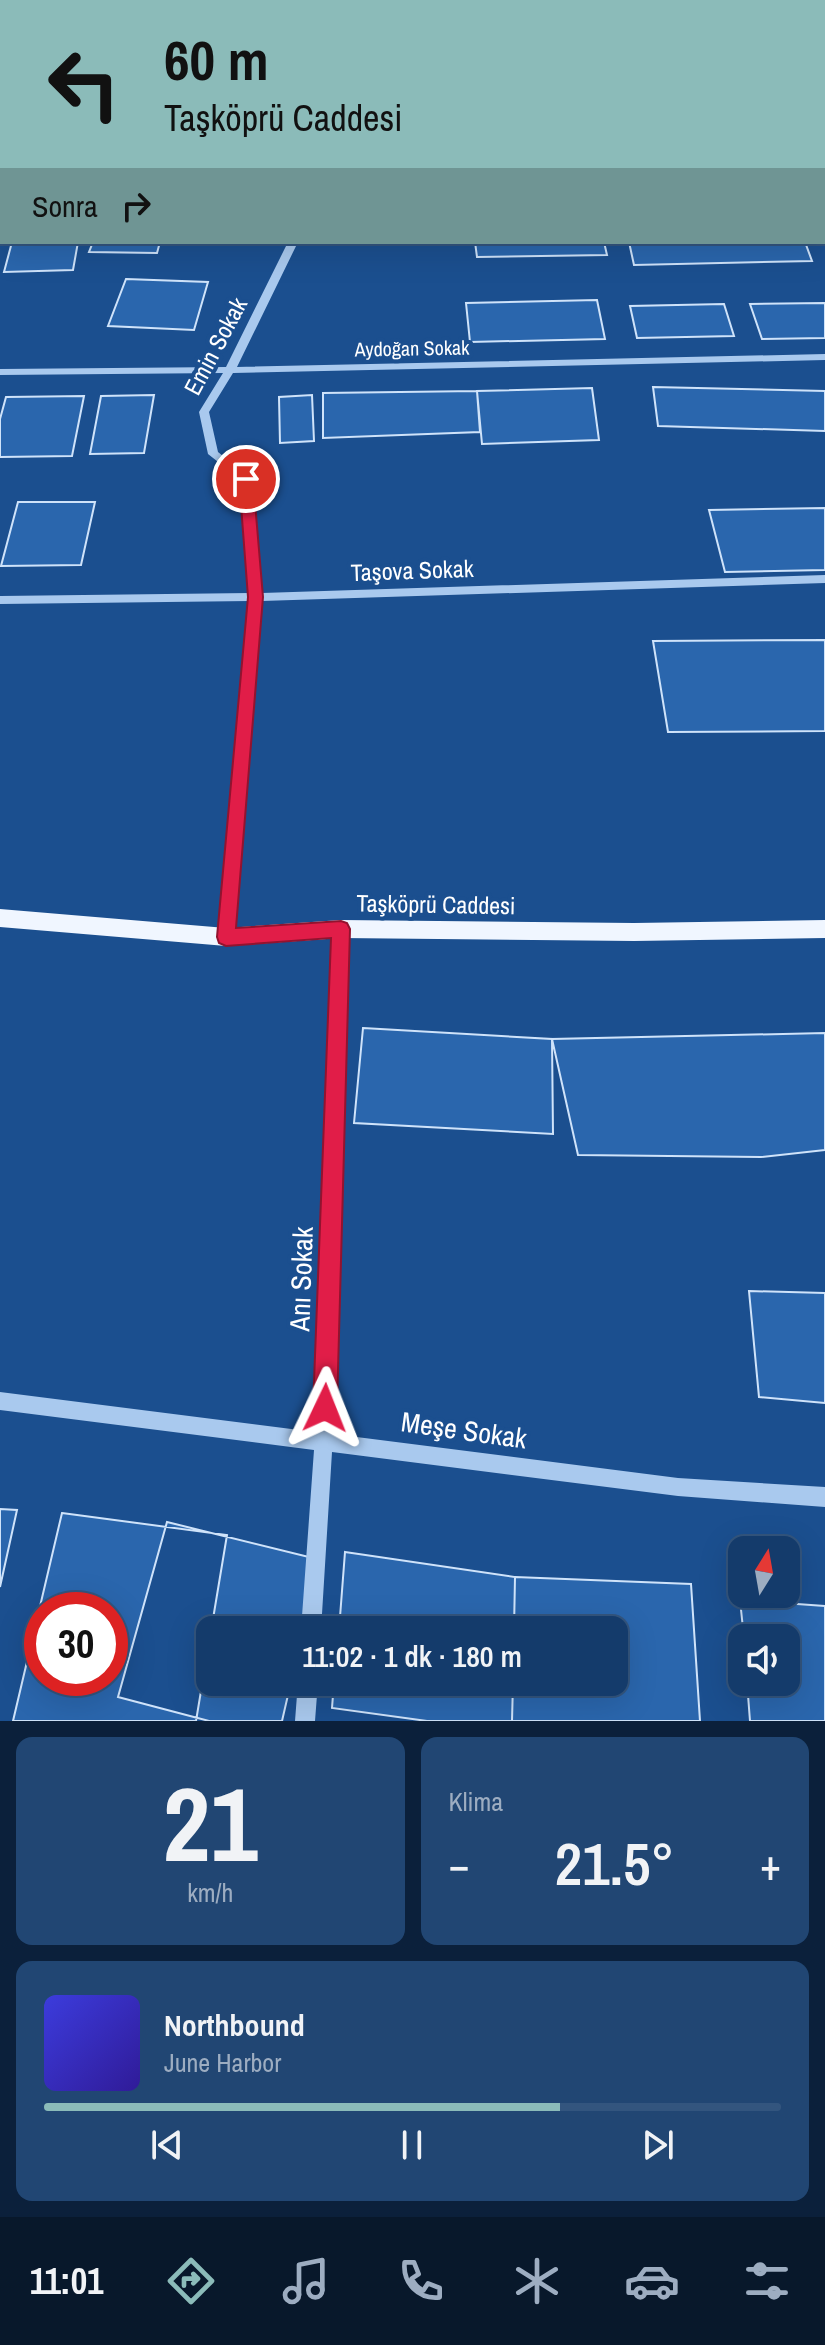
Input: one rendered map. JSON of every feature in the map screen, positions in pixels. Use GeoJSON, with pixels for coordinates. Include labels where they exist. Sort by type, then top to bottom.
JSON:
{"type":"FeatureCollection","features":[{"type":"Feature","properties":{"kind":"main road","name":"Taşköprü Caddesi"},"geometry":{"type":"LineString","coordinates":[[0,918],[226,937],[341,929],[634,932],[825,929]]}},
{"type":"Feature","properties":{"kind":"street","name":"Emin Sokak"},"geometry":{"type":"LineString","coordinates":[[226,937],[256,597],[246,479],[213,454],[204,412],[230,370],[292,244]]}},
{"type":"Feature","properties":{"kind":"street","name":"Aydoğan Sokak"},"geometry":{"type":"LineString","coordinates":[[0,372],[825,357]]}},
{"type":"Feature","properties":{"kind":"street","name":"Taşova Sokak"},"geometry":{"type":"LineString","coordinates":[[0,600],[256,597],[825,579]]}},
{"type":"Feature","properties":{"kind":"street","name":"Anı Sokak"},"geometry":{"type":"LineString","coordinates":[[312,1616],[324,1440],[341,929]]}},
{"type":"Feature","properties":{"kind":"street","name":"Meşe Sokak"},"geometry":{"type":"LineString","coordinates":[[0,1401],[678,1487],[825,1497]]}},
{"type":"Feature","properties":{"kind":"street"},"geometry":{"type":"LineString","coordinates":[[305,1721],[307,1696]]}},
{"type":"Feature","properties":{"kind":"building"},"geometry":{"type":"Polygon","coordinates":[[[11,244],[78,244],[73,270],[4,272],[11,244]]]}},
{"type":"Feature","properties":{"kind":"building"},"geometry":{"type":"Polygon","coordinates":[[[92,244],[159,244],[157,253],[89,252],[92,244]]]}},
{"type":"Feature","properties":{"kind":"building"},"geometry":{"type":"Polygon","coordinates":[[[475,244],[604,244],[607,255],[477,257],[475,244]]]}},
{"type":"Feature","properties":{"kind":"building"},"geometry":{"type":"Polygon","coordinates":[[[629,244],[806,244],[812,261],[634,265],[629,244]]]}},
{"type":"Feature","properties":{"kind":"building"},"geometry":{"type":"Polygon","coordinates":[[[126,279],[208,282],[194,330],[108,326],[126,279]]]}},
{"type":"Feature","properties":{"kind":"building"},"geometry":{"type":"Polygon","coordinates":[[[597,300],[605,339],[470,342],[466,303],[597,300]]]}},
{"type":"Feature","properties":{"kind":"building"},"geometry":{"type":"Polygon","coordinates":[[[825,303],[825,338],[762,339],[750,304],[825,303]]]}},
{"type":"Feature","properties":{"kind":"building"},"geometry":{"type":"Polygon","coordinates":[[[724,304],[734,336],[637,338],[630,306],[724,304]]]}},
{"type":"Feature","properties":{"kind":"building"},"geometry":{"type":"Polygon","coordinates":[[[653,387],[825,391],[825,431],[658,426],[653,387]]]}},
{"type":"Feature","properties":{"kind":"building"},"geometry":{"type":"Polygon","coordinates":[[[592,388],[599,440],[482,444],[477,391],[592,388]]]}},
{"type":"Feature","properties":{"kind":"building"},"geometry":{"type":"Polygon","coordinates":[[[477,391],[480,432],[323,438],[323,393],[477,391]]]}},
{"type":"Feature","properties":{"kind":"building"},"geometry":{"type":"Polygon","coordinates":[[[154,395],[144,453],[90,454],[101,396],[154,395]]]}},
{"type":"Feature","properties":{"kind":"building"},"geometry":{"type":"Polygon","coordinates":[[[312,395],[314,441],[280,443],[279,397],[312,395]]]}},
{"type":"Feature","properties":{"kind":"building"},"geometry":{"type":"Polygon","coordinates":[[[84,396],[72,456],[0,457],[0,419],[6,397],[84,396]]]}},
{"type":"Feature","properties":{"kind":"building"},"geometry":{"type":"Polygon","coordinates":[[[18,502],[95,502],[81,565],[1,566],[18,502]]]}},
{"type":"Feature","properties":{"kind":"building"},"geometry":{"type":"Polygon","coordinates":[[[825,508],[825,570],[725,572],[709,510],[825,508]]]}},
{"type":"Feature","properties":{"kind":"building"},"geometry":{"type":"Polygon","coordinates":[[[825,640],[825,731],[668,732],[653,641],[825,640]]]}},
{"type":"Feature","properties":{"kind":"building"},"geometry":{"type":"Polygon","coordinates":[[[363,1028],[552,1039],[553,1134],[354,1123],[363,1028]]]}},
{"type":"Feature","properties":{"kind":"building"},"geometry":{"type":"Polygon","coordinates":[[[825,1033],[825,1150],[761,1157],[578,1155],[552,1039],[825,1033]]]}},
{"type":"Feature","properties":{"kind":"building"},"geometry":{"type":"Polygon","coordinates":[[[749,1291],[825,1293],[825,1403],[759,1397],[749,1291]]]}},
{"type":"Feature","properties":{"kind":"building"},"geometry":{"type":"Polygon","coordinates":[[[0,1509],[17,1510],[0,1587],[0,1509]]]}},
{"type":"Feature","properties":{"kind":"building"},"geometry":{"type":"Polygon","coordinates":[[[62,1513],[227,1535],[214,1616],[196,1616],[196,1696],[200,1696],[196,1721],[13,1721],[24,1674],[24,1696],[128,1696],[128,1592],[43,1592],[62,1513]]]}},
{"type":"Feature","properties":{"kind":"building"},"geometry":{"type":"Polygon","coordinates":[[[167,1522],[317,1559],[305,1616],[196,1616],[196,1696],[288,1696],[282,1721],[209,1721],[118,1697],[128,1696],[128,1661],[167,1522]]]}},
{"type":"Feature","properties":{"kind":"building"},"geometry":{"type":"Polygon","coordinates":[[[345,1552],[515,1577],[514,1616],[340,1616],[345,1552]]]}},
{"type":"Feature","properties":{"kind":"building"},"geometry":{"type":"Polygon","coordinates":[[[515,1577],[691,1584],[700,1721],[512,1721],[513,1696],[628,1696],[628,1616],[514,1616],[515,1577]]]}},
{"type":"Feature","properties":{"kind":"building"},"geometry":{"type":"Polygon","coordinates":[[[825,1606],[825,1721],[750,1721],[748,1696],[800,1696],[800,1624],[743,1624],[741,1608],[825,1606]]]}},
{"type":"Feature","properties":{"kind":"building"},"geometry":{"type":"Polygon","coordinates":[[[333,1696],[513,1696],[512,1721],[427,1721],[332,1708],[333,1696]]]}},
{"type":"Feature","properties":{"kind":"route"},"geometry":{"type":"LineString","coordinates":[[246,479],[256,597],[226,937],[341,929],[325,1408]]}}]}
